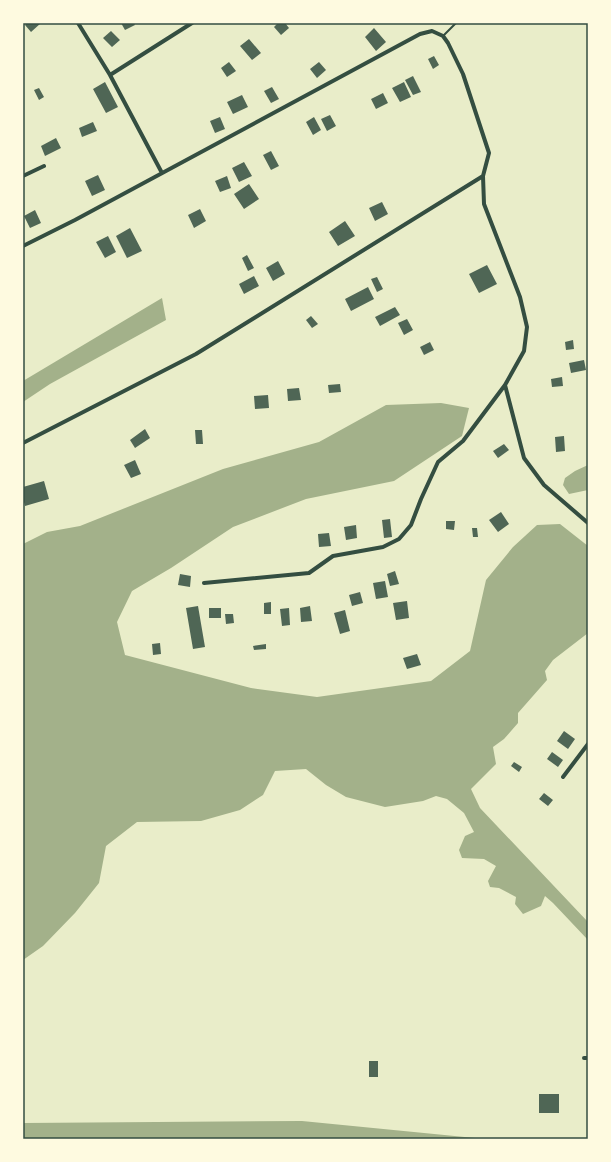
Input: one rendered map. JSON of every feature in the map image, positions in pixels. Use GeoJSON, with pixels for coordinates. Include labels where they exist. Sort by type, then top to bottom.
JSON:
{"type":"FeatureCollection","features":[{"type":"Feature","properties":{"kind":"street"},"geometry":{"type":"LineString","coordinates":[[78,23],[110,74],[162,173]]}},
{"type":"Feature","properties":{"kind":"street"},"geometry":{"type":"LineString","coordinates":[[110,74],[192,23]]}},
{"type":"Feature","properties":{"kind":"street"},"geometry":{"type":"LineString","coordinates":[[23,246],[75,220],[420,34],[432,30],[443,36],[448,43],[464,74],[489,153],[483,176],[484,204],[520,297],[527,327],[524,351],[505,385],[463,441],[438,462],[411,525],[400,539],[383,547],[332,556],[309,573],[204,583]]}},
{"type":"Feature","properties":{"kind":"street"},"geometry":{"type":"LineString","coordinates":[[23,176],[44,166]]}},
{"type":"Feature","properties":{"kind":"street"},"geometry":{"type":"LineString","coordinates":[[23,443],[196,354],[483,176]]}},
{"type":"Feature","properties":{"kind":"street"},"geometry":{"type":"LineString","coordinates":[[505,385],[524,458],[544,485],[588,523]]}},
{"type":"Feature","properties":{"kind":"street"},"geometry":{"type":"LineString","coordinates":[[562,777],[588,744]]}},
{"type":"Feature","properties":{"kind":"lane"},"geometry":{"type":"LineString","coordinates":[[443,36],[456,23]]}},
{"type":"Feature","properties":{"kind":"shaded area"},"geometry":{"type":"Polygon","coordinates":[[[162,298],[166,320],[50,384],[23,402],[23,381],[162,298]]]}},
{"type":"Feature","properties":{"kind":"shaded area"},"geometry":{"type":"Polygon","coordinates":[[[441,403],[469,408],[462,436],[394,481],[306,499],[233,527],[171,568],[132,591],[117,622],[125,655],[251,688],[317,697],[431,681],[470,651],[486,580],[513,547],[537,525],[560,524],[588,546],[588,633],[553,660],[545,671],[547,680],[518,713],[518,723],[504,739],[493,747],[496,764],[471,789],[480,808],[588,922],[588,940],[545,896],[541,906],[523,914],[515,904],[516,897],[499,888],[490,887],[488,881],[496,866],[484,859],[462,858],[459,850],[465,836],[474,832],[464,813],[447,799],[436,796],[423,801],[385,807],[346,797],[326,785],[306,769],[275,771],[263,795],[240,810],[201,821],[137,822],[106,846],[99,883],[75,913],[43,946],[23,960],[23,544],[47,532],[80,526],[223,469],[319,442],[386,405],[441,403]]]}},
{"type":"Feature","properties":{"kind":"shaded area"},"geometry":{"type":"Polygon","coordinates":[[[588,465],[588,490],[569,494],[563,485],[565,478],[588,465]]]}},
{"type":"Feature","properties":{"kind":"shaded area"},"geometry":{"type":"Polygon","coordinates":[[[302,1121],[485,1139],[23,1139],[23,1123],[302,1121]]]}},
{"type":"Feature","properties":{"kind":"building"},"geometry":{"type":"Polygon","coordinates":[[[27,23],[41,23],[31,32],[25,25],[27,23]]]}},
{"type":"Feature","properties":{"kind":"building"},"geometry":{"type":"Polygon","coordinates":[[[121,23],[134,23],[135,25],[125,30],[121,23]]]}},
{"type":"Feature","properties":{"kind":"building"},"geometry":{"type":"Polygon","coordinates":[[[278,23],[285,23],[289,28],[281,35],[274,27],[278,23]]]}},
{"type":"Feature","properties":{"kind":"building"},"geometry":{"type":"Polygon","coordinates":[[[374,28],[386,42],[376,51],[365,37],[374,28]]]}},
{"type":"Feature","properties":{"kind":"building"},"geometry":{"type":"Polygon","coordinates":[[[111,31],[120,40],[112,47],[103,38],[111,31]]]}},
{"type":"Feature","properties":{"kind":"building"},"geometry":{"type":"Polygon","coordinates":[[[249,39],[261,53],[252,60],[240,46],[249,39]]]}},
{"type":"Feature","properties":{"kind":"building"},"geometry":{"type":"Polygon","coordinates":[[[434,56],[439,65],[433,69],[428,59],[434,56]]]}},
{"type":"Feature","properties":{"kind":"building"},"geometry":{"type":"Polygon","coordinates":[[[229,62],[236,71],[227,77],[221,68],[229,62]]]}},
{"type":"Feature","properties":{"kind":"building"},"geometry":{"type":"Polygon","coordinates":[[[319,62],[326,70],[317,78],[310,69],[319,62]]]}},
{"type":"Feature","properties":{"kind":"building"},"geometry":{"type":"Polygon","coordinates":[[[413,76],[421,92],[413,95],[405,80],[413,76]]]}},
{"type":"Feature","properties":{"kind":"building"},"geometry":{"type":"Polygon","coordinates":[[[105,82],[118,107],[106,113],[93,89],[105,82]]]}},
{"type":"Feature","properties":{"kind":"building"},"geometry":{"type":"Polygon","coordinates":[[[404,82],[411,97],[400,102],[392,88],[404,82]]]}},
{"type":"Feature","properties":{"kind":"building"},"geometry":{"type":"Polygon","coordinates":[[[272,87],[279,99],[271,103],[264,91],[272,87]]]}},
{"type":"Feature","properties":{"kind":"building"},"geometry":{"type":"Polygon","coordinates":[[[39,88],[44,97],[39,100],[34,90],[39,88]]]}},
{"type":"Feature","properties":{"kind":"building"},"geometry":{"type":"Polygon","coordinates":[[[383,93],[388,103],[376,109],[371,99],[383,93]]]}},
{"type":"Feature","properties":{"kind":"building"},"geometry":{"type":"Polygon","coordinates":[[[242,95],[248,107],[233,114],[227,102],[242,95]]]}},
{"type":"Feature","properties":{"kind":"building"},"geometry":{"type":"Polygon","coordinates":[[[330,115],[336,126],[327,131],[321,119],[330,115]]]}},
{"type":"Feature","properties":{"kind":"building"},"geometry":{"type":"Polygon","coordinates":[[[220,117],[225,129],[215,133],[210,121],[220,117]]]}},
{"type":"Feature","properties":{"kind":"building"},"geometry":{"type":"Polygon","coordinates":[[[314,117],[321,130],[313,135],[306,122],[314,117]]]}},
{"type":"Feature","properties":{"kind":"building"},"geometry":{"type":"Polygon","coordinates":[[[93,122],[97,131],[82,137],[79,128],[93,122]]]}},
{"type":"Feature","properties":{"kind":"building"},"geometry":{"type":"Polygon","coordinates":[[[56,138],[61,148],[45,156],[41,146],[56,138]]]}},
{"type":"Feature","properties":{"kind":"building"},"geometry":{"type":"Polygon","coordinates":[[[271,151],[279,166],[271,170],[263,155],[271,151]]]}},
{"type":"Feature","properties":{"kind":"building"},"geometry":{"type":"Polygon","coordinates":[[[244,162],[252,176],[239,182],[232,168],[244,162]]]}},
{"type":"Feature","properties":{"kind":"building"},"geometry":{"type":"Polygon","coordinates":[[[98,175],[105,190],[92,196],[85,181],[98,175]]]}},
{"type":"Feature","properties":{"kind":"building"},"geometry":{"type":"Polygon","coordinates":[[[227,176],[231,188],[220,192],[215,181],[227,176]]]}},
{"type":"Feature","properties":{"kind":"building"},"geometry":{"type":"Polygon","coordinates":[[[249,184],[259,199],[244,209],[234,194],[249,184]]]}},
{"type":"Feature","properties":{"kind":"building"},"geometry":{"type":"Polygon","coordinates":[[[382,202],[388,214],[375,221],[369,208],[382,202]]]}},
{"type":"Feature","properties":{"kind":"building"},"geometry":{"type":"Polygon","coordinates":[[[200,209],[206,221],[194,228],[188,215],[200,209]]]}},
{"type":"Feature","properties":{"kind":"building"},"geometry":{"type":"Polygon","coordinates":[[[35,210],[41,223],[30,228],[24,216],[35,210]]]}},
{"type":"Feature","properties":{"kind":"building"},"geometry":{"type":"Polygon","coordinates":[[[345,221],[355,236],[338,246],[329,232],[345,221]]]}},
{"type":"Feature","properties":{"kind":"building"},"geometry":{"type":"Polygon","coordinates":[[[130,228],[142,251],[127,258],[116,236],[130,228]]]}},
{"type":"Feature","properties":{"kind":"building"},"geometry":{"type":"Polygon","coordinates":[[[108,236],[116,252],[105,258],[96,242],[108,236]]]}},
{"type":"Feature","properties":{"kind":"building"},"geometry":{"type":"Polygon","coordinates":[[[247,255],[254,268],[248,271],[242,258],[247,255]]]}},
{"type":"Feature","properties":{"kind":"building"},"geometry":{"type":"Polygon","coordinates":[[[278,261],[285,274],[273,281],[266,268],[278,261]]]}},
{"type":"Feature","properties":{"kind":"building"},"geometry":{"type":"Polygon","coordinates":[[[487,265],[497,284],[479,293],[469,274],[487,265]]]}},
{"type":"Feature","properties":{"kind":"building"},"geometry":{"type":"Polygon","coordinates":[[[254,276],[259,286],[244,294],[239,284],[254,276]]]}},
{"type":"Feature","properties":{"kind":"building"},"geometry":{"type":"Polygon","coordinates":[[[377,277],[383,289],[377,292],[371,279],[377,277]]]}},
{"type":"Feature","properties":{"kind":"building"},"geometry":{"type":"Polygon","coordinates":[[[368,287],[374,299],[351,311],[345,299],[368,287]]]}},
{"type":"Feature","properties":{"kind":"building"},"geometry":{"type":"Polygon","coordinates":[[[395,307],[400,315],[380,326],[375,317],[395,307]]]}},
{"type":"Feature","properties":{"kind":"building"},"geometry":{"type":"Polygon","coordinates":[[[311,316],[318,324],[312,328],[306,320],[311,316]]]}},
{"type":"Feature","properties":{"kind":"building"},"geometry":{"type":"Polygon","coordinates":[[[407,319],[413,330],[404,335],[398,323],[407,319]]]}},
{"type":"Feature","properties":{"kind":"building"},"geometry":{"type":"Polygon","coordinates":[[[573,340],[574,349],[566,350],[565,342],[573,340]]]}},
{"type":"Feature","properties":{"kind":"building"},"geometry":{"type":"Polygon","coordinates":[[[430,342],[434,350],[424,355],[420,347],[430,342]]]}},
{"type":"Feature","properties":{"kind":"building"},"geometry":{"type":"Polygon","coordinates":[[[584,360],[586,370],[571,373],[569,363],[584,360]]]}},
{"type":"Feature","properties":{"kind":"building"},"geometry":{"type":"Polygon","coordinates":[[[562,377],[563,386],[552,387],[551,379],[562,377]]]}},
{"type":"Feature","properties":{"kind":"building"},"geometry":{"type":"Polygon","coordinates":[[[340,384],[341,392],[329,393],[328,385],[340,384]]]}},
{"type":"Feature","properties":{"kind":"building"},"geometry":{"type":"Polygon","coordinates":[[[299,388],[301,400],[288,401],[287,389],[299,388]]]}},
{"type":"Feature","properties":{"kind":"building"},"geometry":{"type":"Polygon","coordinates":[[[268,395],[269,408],[255,409],[254,396],[268,395]]]}},
{"type":"Feature","properties":{"kind":"building"},"geometry":{"type":"Polygon","coordinates":[[[145,429],[150,438],[135,448],[130,440],[145,429]]]}},
{"type":"Feature","properties":{"kind":"building"},"geometry":{"type":"Polygon","coordinates":[[[195,430],[202,430],[203,444],[196,444],[195,430]]]}},
{"type":"Feature","properties":{"kind":"building"},"geometry":{"type":"Polygon","coordinates":[[[564,436],[565,451],[556,452],[555,437],[564,436]]]}},
{"type":"Feature","properties":{"kind":"building"},"geometry":{"type":"Polygon","coordinates":[[[504,444],[509,450],[498,458],[493,451],[504,444]]]}},
{"type":"Feature","properties":{"kind":"building"},"geometry":{"type":"Polygon","coordinates":[[[135,460],[141,474],[131,478],[124,465],[135,460]]]}},
{"type":"Feature","properties":{"kind":"building"},"geometry":{"type":"Polygon","coordinates":[[[44,481],[49,499],[25,506],[23,487],[44,481]]]}},
{"type":"Feature","properties":{"kind":"building"},"geometry":{"type":"Polygon","coordinates":[[[501,512],[509,524],[498,532],[489,520],[501,512]]]}},
{"type":"Feature","properties":{"kind":"building"},"geometry":{"type":"Polygon","coordinates":[[[390,519],[392,537],[384,538],[382,520],[390,519]]]}},
{"type":"Feature","properties":{"kind":"building"},"geometry":{"type":"Polygon","coordinates":[[[446,521],[455,521],[454,530],[446,529],[446,521]]]}},
{"type":"Feature","properties":{"kind":"building"},"geometry":{"type":"Polygon","coordinates":[[[356,525],[357,538],[346,540],[344,527],[356,525]]]}},
{"type":"Feature","properties":{"kind":"building"},"geometry":{"type":"Polygon","coordinates":[[[472,528],[477,528],[478,537],[473,537],[472,528]]]}},
{"type":"Feature","properties":{"kind":"building"},"geometry":{"type":"Polygon","coordinates":[[[329,533],[331,546],[319,547],[318,534],[329,533]]]}},
{"type":"Feature","properties":{"kind":"building"},"geometry":{"type":"Polygon","coordinates":[[[395,571],[399,584],[390,586],[387,574],[395,571]]]}},
{"type":"Feature","properties":{"kind":"building"},"geometry":{"type":"Polygon","coordinates":[[[180,574],[191,576],[190,587],[178,585],[180,574]]]}},
{"type":"Feature","properties":{"kind":"building"},"geometry":{"type":"Polygon","coordinates":[[[385,581],[388,597],[376,599],[373,583],[385,581]]]}},
{"type":"Feature","properties":{"kind":"building"},"geometry":{"type":"Polygon","coordinates":[[[360,592],[363,603],[352,606],[349,595],[360,592]]]}},
{"type":"Feature","properties":{"kind":"building"},"geometry":{"type":"Polygon","coordinates":[[[407,601],[409,618],[396,620],[393,603],[407,601]]]}},
{"type":"Feature","properties":{"kind":"building"},"geometry":{"type":"Polygon","coordinates":[[[271,602],[271,614],[264,614],[264,603],[271,602]]]}},
{"type":"Feature","properties":{"kind":"building"},"geometry":{"type":"Polygon","coordinates":[[[198,606],[205,647],[193,649],[186,608],[198,606]]]}},
{"type":"Feature","properties":{"kind":"building"},"geometry":{"type":"Polygon","coordinates":[[[310,606],[312,621],[301,622],[300,608],[310,606]]]}},
{"type":"Feature","properties":{"kind":"building"},"geometry":{"type":"Polygon","coordinates":[[[209,608],[221,608],[221,618],[209,618],[209,608]]]}},
{"type":"Feature","properties":{"kind":"building"},"geometry":{"type":"Polygon","coordinates":[[[289,608],[290,625],[282,626],[280,609],[289,608]]]}},
{"type":"Feature","properties":{"kind":"building"},"geometry":{"type":"Polygon","coordinates":[[[345,610],[350,631],[340,634],[334,613],[345,610]]]}},
{"type":"Feature","properties":{"kind":"building"},"geometry":{"type":"Polygon","coordinates":[[[225,614],[233,614],[234,623],[226,624],[225,614]]]}},
{"type":"Feature","properties":{"kind":"building"},"geometry":{"type":"Polygon","coordinates":[[[160,643],[161,654],[153,655],[152,644],[160,643]]]}},
{"type":"Feature","properties":{"kind":"building"},"geometry":{"type":"Polygon","coordinates":[[[266,644],[266,649],[254,650],[253,646],[266,644]]]}},
{"type":"Feature","properties":{"kind":"building"},"geometry":{"type":"Polygon","coordinates":[[[417,654],[421,665],[407,669],[403,658],[417,654]]]}},
{"type":"Feature","properties":{"kind":"building"},"geometry":{"type":"Polygon","coordinates":[[[564,731],[575,739],[568,749],[557,741],[564,731]]]}},
{"type":"Feature","properties":{"kind":"building"},"geometry":{"type":"Polygon","coordinates":[[[552,752],[563,760],[558,767],[547,759],[552,752]]]}},
{"type":"Feature","properties":{"kind":"building"},"geometry":{"type":"Polygon","coordinates":[[[514,762],[522,767],[519,772],[511,766],[514,762]]]}},
{"type":"Feature","properties":{"kind":"building"},"geometry":{"type":"Polygon","coordinates":[[[544,793],[553,800],[548,806],[539,799],[544,793]]]}},
{"type":"Feature","properties":{"kind":"building"},"geometry":{"type":"Polygon","coordinates":[[[369,1061],[378,1061],[378,1077],[369,1077],[369,1061]]]}},
{"type":"Feature","properties":{"kind":"building"},"geometry":{"type":"Polygon","coordinates":[[[539,1094],[559,1094],[559,1113],[539,1113],[539,1094]]]}}]}
